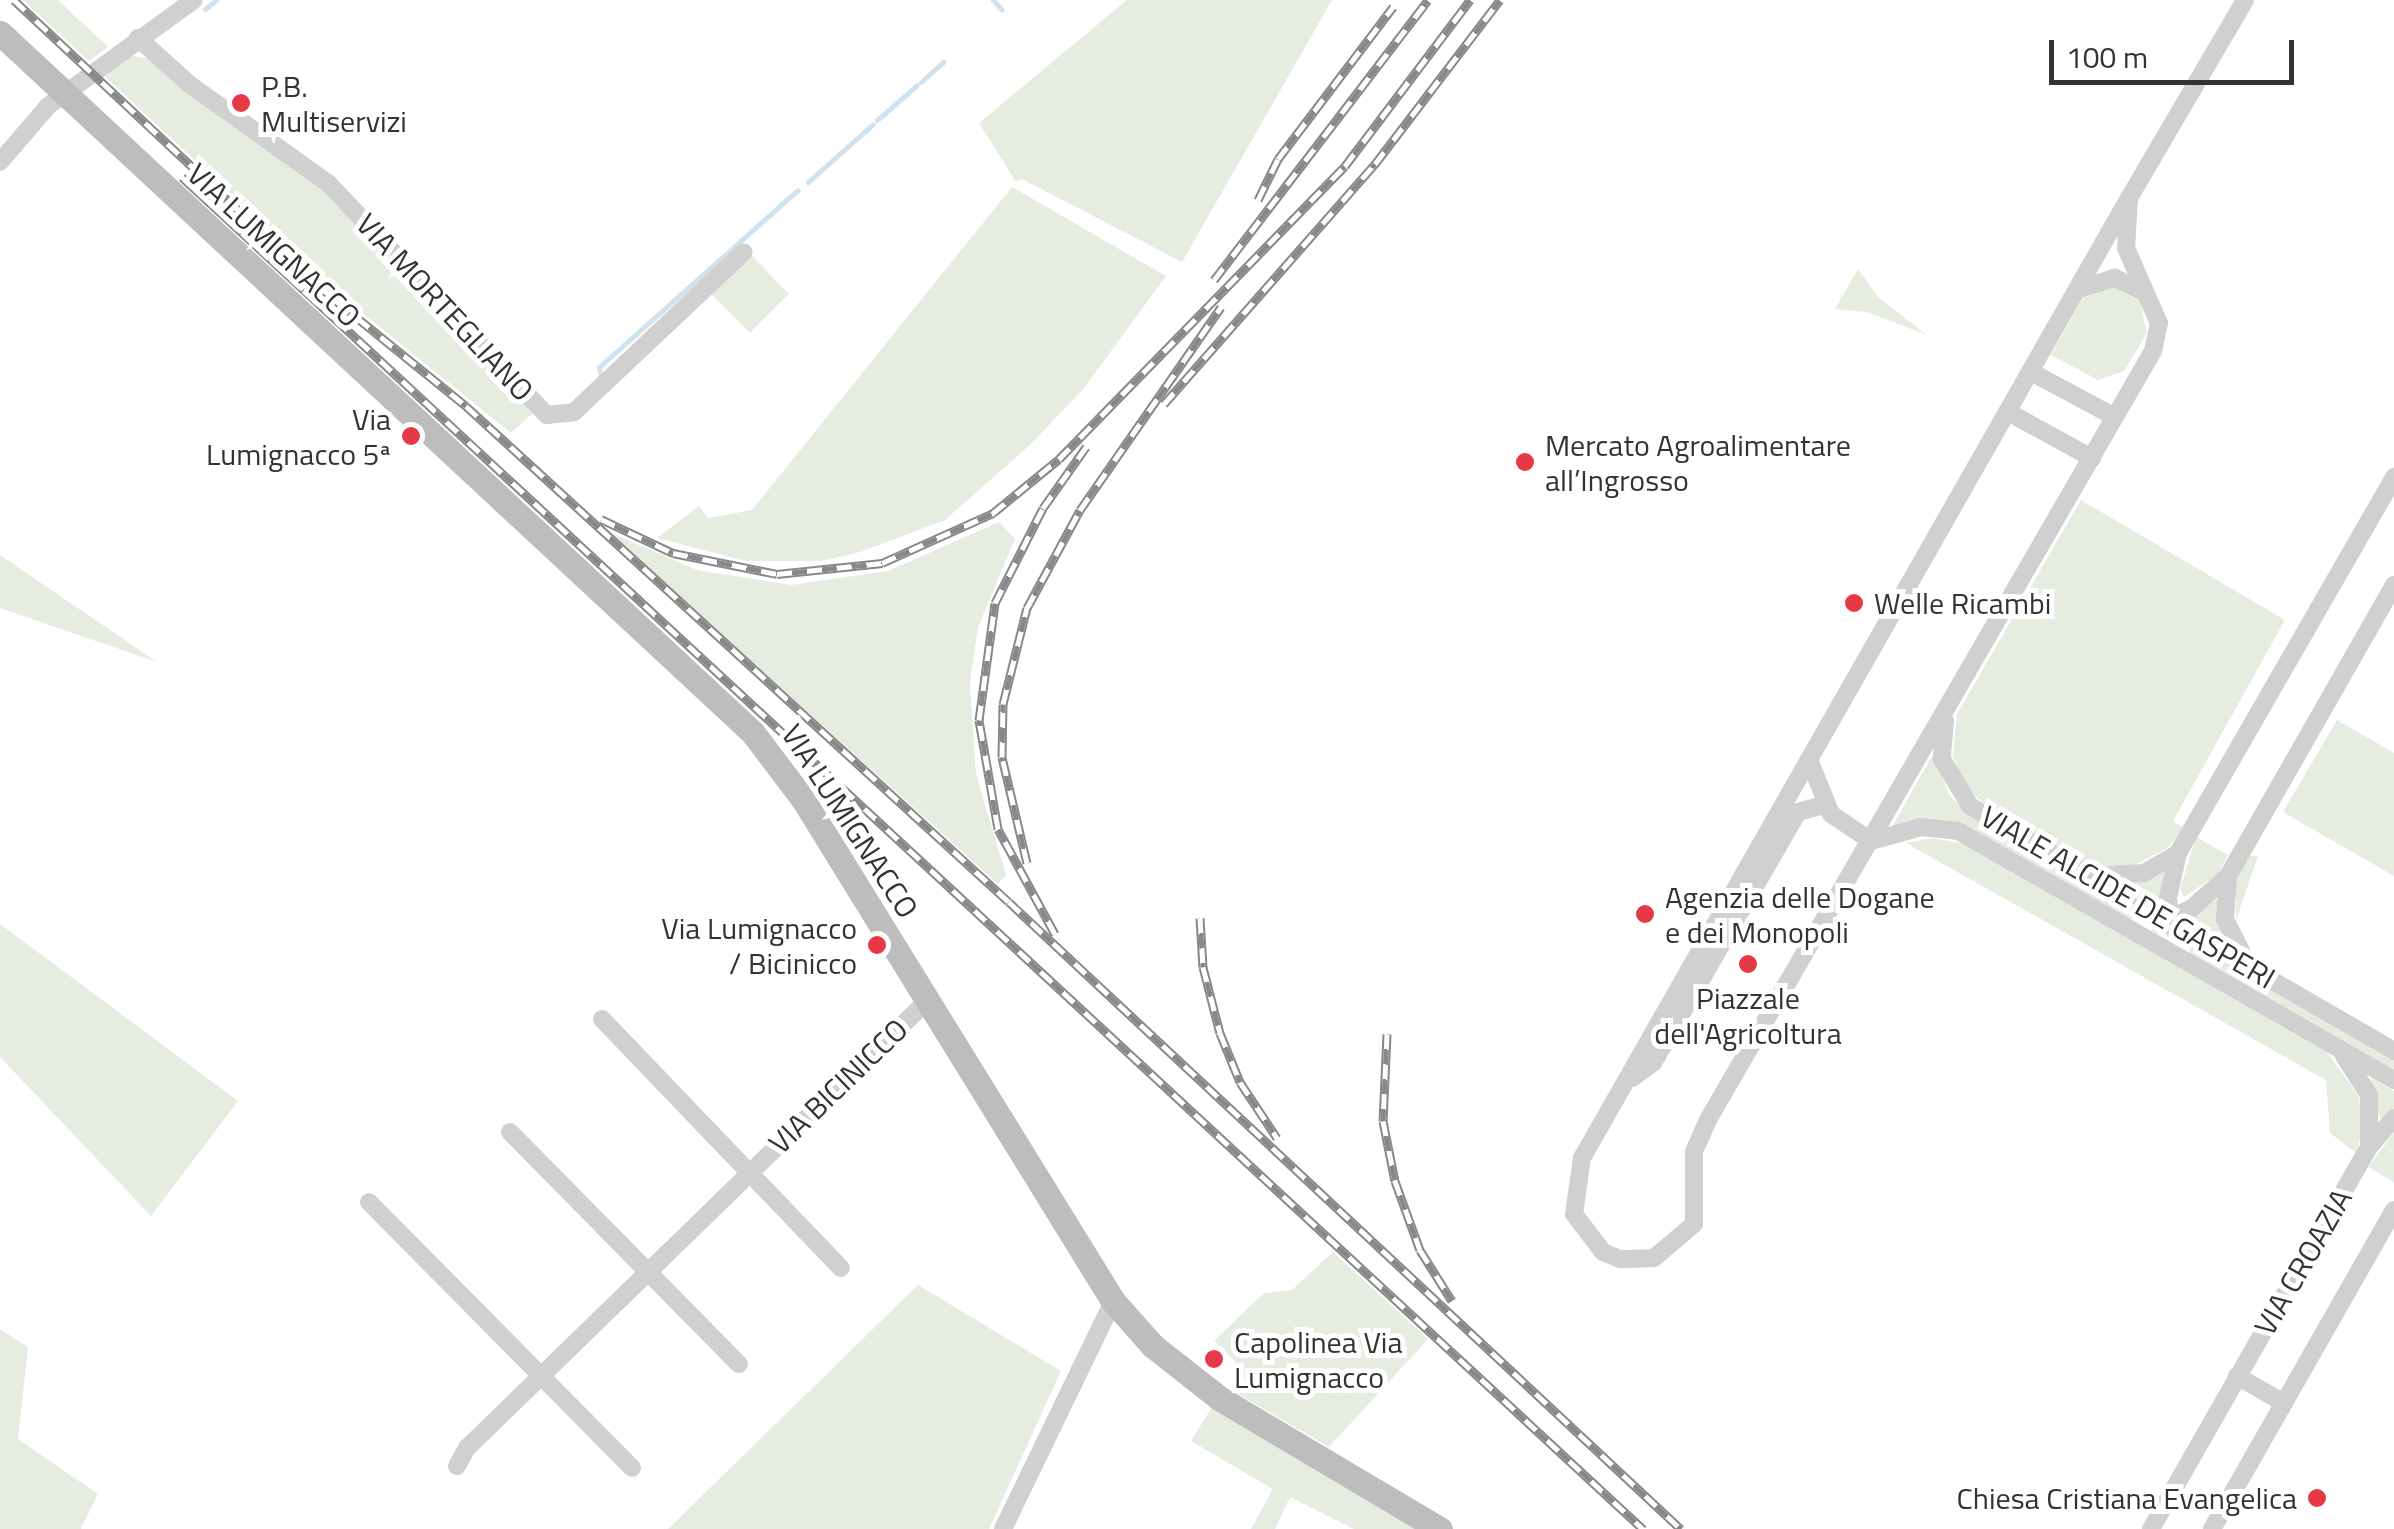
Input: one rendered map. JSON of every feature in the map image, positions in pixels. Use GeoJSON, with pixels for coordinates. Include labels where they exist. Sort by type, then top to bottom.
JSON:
{"type":"FeatureCollection","features":[{"type":"Feature","properties":{"kind":"main road","name":"VIA LUMIGNACCO"},"geometry":{"type":"LineString","coordinates":[[0,34],[753,733],[803,798],[1112,1302],[1185,1374],[1440,1529]]}},
{"type":"Feature","properties":{"kind":"street"},"geometry":{"type":"LineString","coordinates":[[0,162],[64,93],[194,0]]}},
{"type":"Feature","properties":{"kind":"street"},"geometry":{"type":"LineString","coordinates":[[2129,198],[2126,248],[2154,304],[2159,335],[2092,458],[1696,1142],[1694,1224],[1670,1250],[1638,1261],[1620,1260],[1590,1242],[1571,1200],[1582,1158],[2129,198],[2245,0]]}},
{"type":"Feature","properties":{"kind":"street","name":"VIA MORTEGLIANO"},"geometry":{"type":"LineString","coordinates":[[138,38],[188,84],[328,183],[548,415],[574,412],[744,252]]}},
{"type":"Feature","properties":{"kind":"street"},"geometry":{"type":"LineString","coordinates":[[2077,290],[2125,280],[2154,304]]}},
{"type":"Feature","properties":{"kind":"street"},"geometry":{"type":"LineString","coordinates":[[2031,372],[2115,417]]}},
{"type":"Feature","properties":{"kind":"street"},"geometry":{"type":"LineString","coordinates":[[2008,412],[2092,458]]}},
{"type":"Feature","properties":{"kind":"street"},"geometry":{"type":"LineString","coordinates":[[2184,958],[2169,921],[2178,853],[2394,477]]}},
{"type":"Feature","properties":{"kind":"street"},"geometry":{"type":"LineString","coordinates":[[2129,928],[2169,921],[2228,876],[2394,586]]}},
{"type":"Feature","properties":{"kind":"street","name":"VIALE ALCIDE DE GASPERI"},"geometry":{"type":"LineString","coordinates":[[1956,692],[1941,739],[1956,792],[2086,876],[2394,1050]]}},
{"type":"Feature","properties":{"kind":"street"},"geometry":{"type":"LineString","coordinates":[[1810,762],[1825,804],[1871,840]]}},
{"type":"Feature","properties":{"kind":"street"},"geometry":{"type":"LineString","coordinates":[[1627,1081],[1653,1062],[1798,812],[1825,804]]}},
{"type":"Feature","properties":{"kind":"street","name":"VIALE ALCIDE DE GASPERI"},"geometry":{"type":"LineString","coordinates":[[1871,840],[1922,827],[1958,831],[2394,1080]]}},
{"type":"Feature","properties":{"kind":"street"},"geometry":{"type":"LineString","coordinates":[[2086,876],[2144,873],[2178,853]]}},
{"type":"Feature","properties":{"kind":"street"},"geometry":{"type":"LineString","coordinates":[[2228,876],[2226,919],[2251,969]]}},
{"type":"Feature","properties":{"kind":"street","name":"VIA BICINICCO"},"geometry":{"type":"LineString","coordinates":[[457,1466],[467,1448],[927,1001]]}},
{"type":"Feature","properties":{"kind":"street","name":"VIA BICINICCO"},"geometry":{"type":"LineString","coordinates":[[602,1019],[841,1268]]}},
{"type":"Feature","properties":{"kind":"street"},"geometry":{"type":"LineString","coordinates":[[2337,1047],[2369,1094],[2369,1148]]}},
{"type":"Feature","properties":{"kind":"street","name":"VIA CROAZIA"},"geometry":{"type":"LineString","coordinates":[[2151,1529],[2369,1148],[2394,1118]]}},
{"type":"Feature","properties":{"kind":"street"},"geometry":{"type":"LineString","coordinates":[[510,1132],[739,1364]]}},
{"type":"Feature","properties":{"kind":"street"},"geometry":{"type":"LineString","coordinates":[[369,1202],[632,1468]]}},
{"type":"Feature","properties":{"kind":"street","name":"VIA CROAZIA"},"geometry":{"type":"LineString","coordinates":[[2212,1529],[2394,1210]]}},
{"type":"Feature","properties":{"kind":"street"},"geometry":{"type":"LineString","coordinates":[[1002,1529],[1112,1302]]}},
{"type":"Feature","properties":{"kind":"street"},"geometry":{"type":"LineString","coordinates":[[2237,1376],[2284,1403]]}},
{"type":"Feature","properties":{"kind":"shaded area"},"geometry":{"type":"Polygon","coordinates":[[[23,0],[58,0],[108,47],[89,61],[23,0]]]}},
{"type":"Feature","properties":{"kind":"shaded area"},"geometry":{"type":"Polygon","coordinates":[[[1127,0],[1332,0],[1182,262],[1022,179],[1016,182],[979,123],[1127,0]]]}},
{"type":"Feature","properties":{"kind":"shaded area"},"geometry":{"type":"Polygon","coordinates":[[[128,55],[151,59],[311,179],[535,411],[511,433],[339,294],[101,73],[128,55]]]}},
{"type":"Feature","properties":{"kind":"shaded area"},"geometry":{"type":"Polygon","coordinates":[[[1012,187],[1166,276],[1084,388],[1031,444],[945,520],[860,552],[821,561],[746,561],[657,538],[699,506],[708,518],[752,510],[1012,187]]]}},
{"type":"Feature","properties":{"kind":"shaded area"},"geometry":{"type":"Polygon","coordinates":[[[750,254],[789,294],[750,333],[709,292],[750,254]]]}},
{"type":"Feature","properties":{"kind":"shaded area"},"geometry":{"type":"Polygon","coordinates":[[[1858,269],[1878,297],[1927,335],[1867,312],[1835,309],[1858,269]]]}},
{"type":"Feature","properties":{"kind":"shaded area"},"geometry":{"type":"Polygon","coordinates":[[[2114,287],[2140,301],[2147,333],[2124,371],[2098,380],[2051,355],[2083,298],[2114,287]]]}},
{"type":"Feature","properties":{"kind":"shaded area"},"geometry":{"type":"Polygon","coordinates":[[[2081,500],[2285,620],[2173,821],[2184,828],[2167,848],[2133,866],[2094,867],[1989,808],[1967,788],[1953,757],[1957,714],[2081,500]]]}},
{"type":"Feature","properties":{"kind":"shaded area"},"geometry":{"type":"Polygon","coordinates":[[[999,522],[1015,539],[978,627],[970,683],[976,774],[1006,875],[998,884],[609,532],[697,570],[791,585],[888,571],[999,522]]]}},
{"type":"Feature","properties":{"kind":"shaded area"},"geometry":{"type":"Polygon","coordinates":[[[0,555],[157,662],[0,608],[0,555]]]}},
{"type":"Feature","properties":{"kind":"shaded area"},"geometry":{"type":"Polygon","coordinates":[[[2337,720],[2394,753],[2394,876],[2283,812],[2337,720]]]}},
{"type":"Feature","properties":{"kind":"shaded area"},"geometry":{"type":"Polygon","coordinates":[[[1933,754],[1950,796],[1970,816],[2147,918],[2128,919],[1962,824],[1924,819],[1892,827],[1933,754]]]}},
{"type":"Feature","properties":{"kind":"shaded area"},"geometry":{"type":"Polygon","coordinates":[[[2196,837],[2228,855],[2217,875],[2184,897],[2180,889],[2196,837]]]}},
{"type":"Feature","properties":{"kind":"shaded area"},"geometry":{"type":"Polygon","coordinates":[[[1932,838],[1965,844],[2328,1053],[2359,1097],[2363,1128],[2356,1153],[2330,1133],[2326,1080],[1906,843],[1932,838]]]}},
{"type":"Feature","properties":{"kind":"shaded area"},"geometry":{"type":"Polygon","coordinates":[[[2245,856],[2258,856],[2236,920],[2236,874],[2245,856]]]}},
{"type":"Feature","properties":{"kind":"shaded area"},"geometry":{"type":"Polygon","coordinates":[[[2165,871],[2162,907],[2122,884],[2150,879],[2165,871]]]}},
{"type":"Feature","properties":{"kind":"shaded area"},"geometry":{"type":"Polygon","coordinates":[[[2217,899],[2218,924],[2225,944],[2186,921],[2217,899]]]}},
{"type":"Feature","properties":{"kind":"shaded area"},"geometry":{"type":"Polygon","coordinates":[[[0,924],[238,1101],[151,1216],[0,1057],[0,924]]]}},
{"type":"Feature","properties":{"kind":"shaded area"},"geometry":{"type":"Polygon","coordinates":[[[2184,939],[2394,1059],[2394,1070],[2190,954],[2184,939]]]}},
{"type":"Feature","properties":{"kind":"shaded area"},"geometry":{"type":"Polygon","coordinates":[[[2371,1078],[2394,1091],[2394,1110],[2381,1125],[2371,1078]]]}},
{"type":"Feature","properties":{"kind":"shaded area"},"geometry":{"type":"Polygon","coordinates":[[[2394,1133],[2394,1182],[2368,1167],[2394,1133]]]}},
{"type":"Feature","properties":{"kind":"shaded area"},"geometry":{"type":"Polygon","coordinates":[[[1333,1252],[1428,1339],[1329,1447],[1233,1391],[1245,1371],[1214,1341],[1264,1293],[1292,1290],[1333,1252]]]}},
{"type":"Feature","properties":{"kind":"shaded area"},"geometry":{"type":"Polygon","coordinates":[[[918,1285],[1061,1371],[989,1529],[668,1529],[918,1285]]]}},
{"type":"Feature","properties":{"kind":"shaded area"},"geometry":{"type":"Polygon","coordinates":[[[0,1329],[28,1347],[18,1439],[98,1494],[81,1529],[0,1529],[0,1329]]]}},
{"type":"Feature","properties":{"kind":"shaded area"},"geometry":{"type":"Polygon","coordinates":[[[1214,1404],[1419,1529],[1354,1529],[1290,1497],[1275,1529],[1251,1529],[1273,1489],[1191,1441],[1214,1404]]]}},
{"type":"Feature","properties":{"kind":"waterway"},"geometry":{"type":"LineString","coordinates":[[205,9],[216,0]]}},
{"type":"Feature","properties":{"kind":"waterway"},"geometry":{"type":"LineString","coordinates":[[993,0],[1002,10]]}},
{"type":"Feature","properties":{"kind":"waterway"},"geometry":{"type":"LineString","coordinates":[[921,82],[943,62]]}},
{"type":"Feature","properties":{"kind":"waterway"},"geometry":{"type":"LineString","coordinates":[[877,120],[917,85]]}},
{"type":"Feature","properties":{"kind":"waterway"},"geometry":{"type":"LineString","coordinates":[[808,182],[873,124]]}},
{"type":"Feature","properties":{"kind":"waterway"},"geometry":{"type":"LineString","coordinates":[[601,375],[599,367],[798,190]]}},
{"type":"Feature","properties":{"kind":"railway"},"geometry":{"type":"LineString","coordinates":[[14,0],[334,299],[466,406],[1009,902],[1681,1529]]}},
{"type":"Feature","properties":{"kind":"railway"},"geometry":{"type":"LineString","coordinates":[[1214,280],[1428,0]]}},
{"type":"Feature","properties":{"kind":"railway"},"geometry":{"type":"LineString","coordinates":[[601,519],[673,553],[777,574],[882,563],[993,513],[1059,459],[1345,166],[1470,0]]}},
{"type":"Feature","properties":{"kind":"railway"},"geometry":{"type":"LineString","coordinates":[[1164,404],[1375,164],[1500,0]]}},
{"type":"Feature","properties":{"kind":"railway"},"geometry":{"type":"LineString","coordinates":[[1258,200],[1278,159],[1393,7]]}},
{"type":"Feature","properties":{"kind":"railway"},"geometry":{"type":"LineString","coordinates":[[182,177],[1643,1529]]}},
{"type":"Feature","properties":{"kind":"railway"},"geometry":{"type":"LineString","coordinates":[[1027,863],[1002,757],[1003,704],[1027,608],[1080,510],[1221,307]]}},
{"type":"Feature","properties":{"kind":"railway"},"geometry":{"type":"LineString","coordinates":[[1055,934],[998,829],[979,720],[995,603],[1043,508],[1086,447]]}},
{"type":"Feature","properties":{"kind":"railway"},"geometry":{"type":"LineString","coordinates":[[1200,918],[1203,967],[1220,1033],[1240,1082],[1277,1138]]}},
{"type":"Feature","properties":{"kind":"railway"},"geometry":{"type":"LineString","coordinates":[[1387,1034],[1383,1121],[1395,1181],[1420,1250],[1452,1301]]}},
{"type":"Feature","properties":{"kind":"place","name":"P.B. Multiservizi"},"geometry":{"type":"Point","coordinates":[241,103]}},
{"type":"Feature","properties":{"kind":"place","name":"Via Lumignacco 5ª"},"geometry":{"type":"Point","coordinates":[411,436]}},
{"type":"Feature","properties":{"kind":"place","name":"Mercato Agroalimentare all’Ingrosso"},"geometry":{"type":"Point","coordinates":[1525,462]}},
{"type":"Feature","properties":{"kind":"place","name":"Welle Ricambi"},"geometry":{"type":"Point","coordinates":[1854,603]}},
{"type":"Feature","properties":{"kind":"place","name":"Agenzia delle Dogane e dei Monopoli"},"geometry":{"type":"Point","coordinates":[1645,914]}},
{"type":"Feature","properties":{"kind":"place","name":"Via Lumignacco / Bicinicco"},"geometry":{"type":"Point","coordinates":[877,945]}},
{"type":"Feature","properties":{"kind":"place","name":"Piazzale dell'Agricoltura"},"geometry":{"type":"Point","coordinates":[1748,964]}},
{"type":"Feature","properties":{"kind":"place","name":"Capolinea Via Lumignacco"},"geometry":{"type":"Point","coordinates":[1214,1359]}},
{"type":"Feature","properties":{"kind":"place","name":"Chiesa Cristiana Evangelica"},"geometry":{"type":"Point","coordinates":[2317,1498]}}]}
